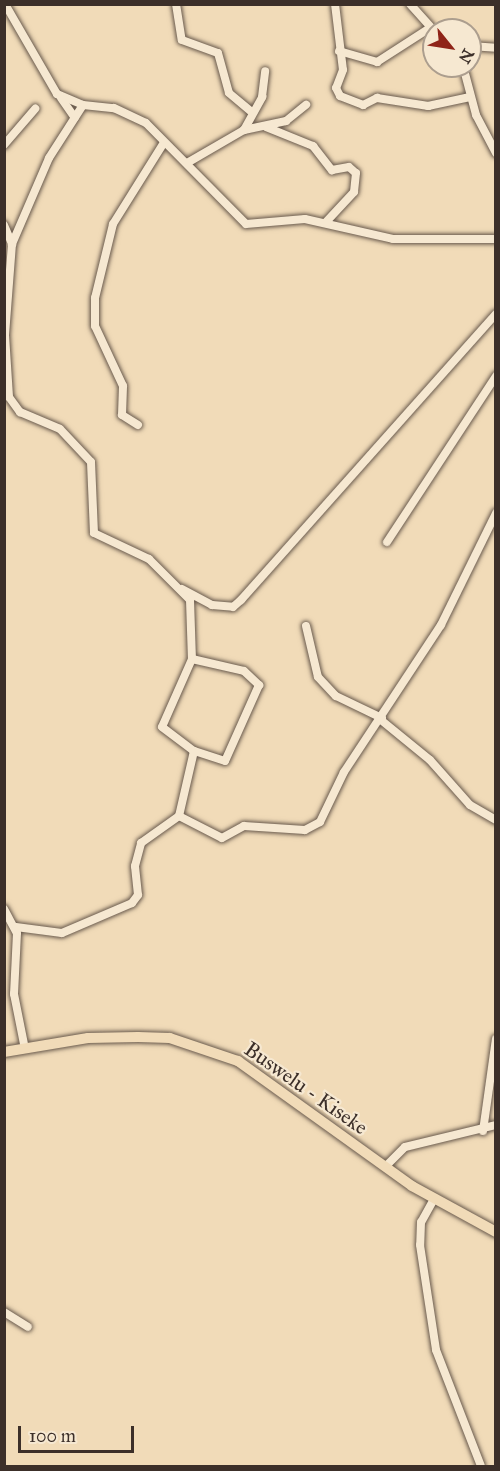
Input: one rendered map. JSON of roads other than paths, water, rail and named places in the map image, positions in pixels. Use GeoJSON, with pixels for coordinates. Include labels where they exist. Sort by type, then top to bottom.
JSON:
{"type":"FeatureCollection","features":[{"type":"Feature","properties":{"kind":"main road","name":"Buswelu - Kiseke"},"geometry":{"type":"LineString","coordinates":[[4,1052],[88,1038],[170,1038],[238,1061],[385,1167],[434,1199],[495,1232]]}},
{"type":"Feature","properties":{"kind":"street"},"geometry":{"type":"LineString","coordinates":[[5,4],[75,118]]}},
{"type":"Feature","properties":{"kind":"street"},"geometry":{"type":"LineString","coordinates":[[176,4],[182,40],[218,53],[229,93],[253,113]]}},
{"type":"Feature","properties":{"kind":"street"},"geometry":{"type":"LineString","coordinates":[[335,4],[339,51],[344,70],[337,93],[357,103],[377,98],[428,106],[470,97]]}},
{"type":"Feature","properties":{"kind":"street"},"geometry":{"type":"LineString","coordinates":[[410,4],[422,18]]}},
{"type":"Feature","properties":{"kind":"street"},"geometry":{"type":"LineString","coordinates":[[339,51],[377,62],[422,36]]}},
{"type":"Feature","properties":{"kind":"street"},"geometry":{"type":"LineString","coordinates":[[244,130],[253,113],[265,70]]}},
{"type":"Feature","properties":{"kind":"street"},"geometry":{"type":"LineString","coordinates":[[466,78],[470,97],[495,153]]}},
{"type":"Feature","properties":{"kind":"street"},"geometry":{"type":"LineString","coordinates":[[61,97],[83,105],[100,104],[131,114],[187,163],[246,224],[326,222],[393,239],[495,239]]}},
{"type":"Feature","properties":{"kind":"street"},"geometry":{"type":"LineString","coordinates":[[83,105],[19,224],[12,244],[5,335],[9,397],[20,412],[60,429],[91,462],[94,533],[149,559],[182,589],[212,605],[233,607],[241,600],[271,560],[364,464],[495,314]]}},
{"type":"Feature","properties":{"kind":"street"},"geometry":{"type":"LineString","coordinates":[[187,163],[244,130],[286,122],[306,105]]}},
{"type":"Feature","properties":{"kind":"street"},"geometry":{"type":"LineString","coordinates":[[4,145],[35,109]]}},
{"type":"Feature","properties":{"kind":"street"},"geometry":{"type":"LineString","coordinates":[[266,126],[313,146],[332,170],[349,167],[356,173],[354,192],[326,222]]}},
{"type":"Feature","properties":{"kind":"street"},"geometry":{"type":"LineString","coordinates":[[138,424],[122,415],[123,386],[95,326],[95,298],[113,224],[163,144]]}},
{"type":"Feature","properties":{"kind":"street"},"geometry":{"type":"LineString","coordinates":[[12,244],[4,225],[19,224]]}},
{"type":"Feature","properties":{"kind":"street"},"geometry":{"type":"LineString","coordinates":[[387,542],[495,376]]}},
{"type":"Feature","properties":{"kind":"street"},"geometry":{"type":"LineString","coordinates":[[179,816],[222,838],[244,826],[314,827],[441,625],[495,513]]}},
{"type":"Feature","properties":{"kind":"street"},"geometry":{"type":"LineString","coordinates":[[182,589],[193,614],[192,659],[162,727],[194,751],[225,761],[260,685],[244,670],[192,659]]}},
{"type":"Feature","properties":{"kind":"street"},"geometry":{"type":"LineString","coordinates":[[306,626],[318,677],[336,696],[382,719],[430,760],[470,806],[495,820]]}},
{"type":"Feature","properties":{"kind":"street"},"geometry":{"type":"LineString","coordinates":[[16,927],[62,933],[132,903],[138,895],[135,866],[141,843],[179,816],[194,751]]}},
{"type":"Feature","properties":{"kind":"street"},"geometry":{"type":"LineString","coordinates":[[4,909],[16,927],[14,994],[25,1048]]}},
{"type":"Feature","properties":{"kind":"street"},"geometry":{"type":"LineString","coordinates":[[483,1131],[495,1039]]}},
{"type":"Feature","properties":{"kind":"street"},"geometry":{"type":"LineString","coordinates":[[385,1167],[405,1147],[483,1131],[495,1125]]}},
{"type":"Feature","properties":{"kind":"street"},"geometry":{"type":"LineString","coordinates":[[434,1199],[422,1222],[420,1245],[436,1350],[481,1467]]}},
{"type":"Feature","properties":{"kind":"street"},"geometry":{"type":"LineString","coordinates":[[4,1312],[28,1327]]}}]}
